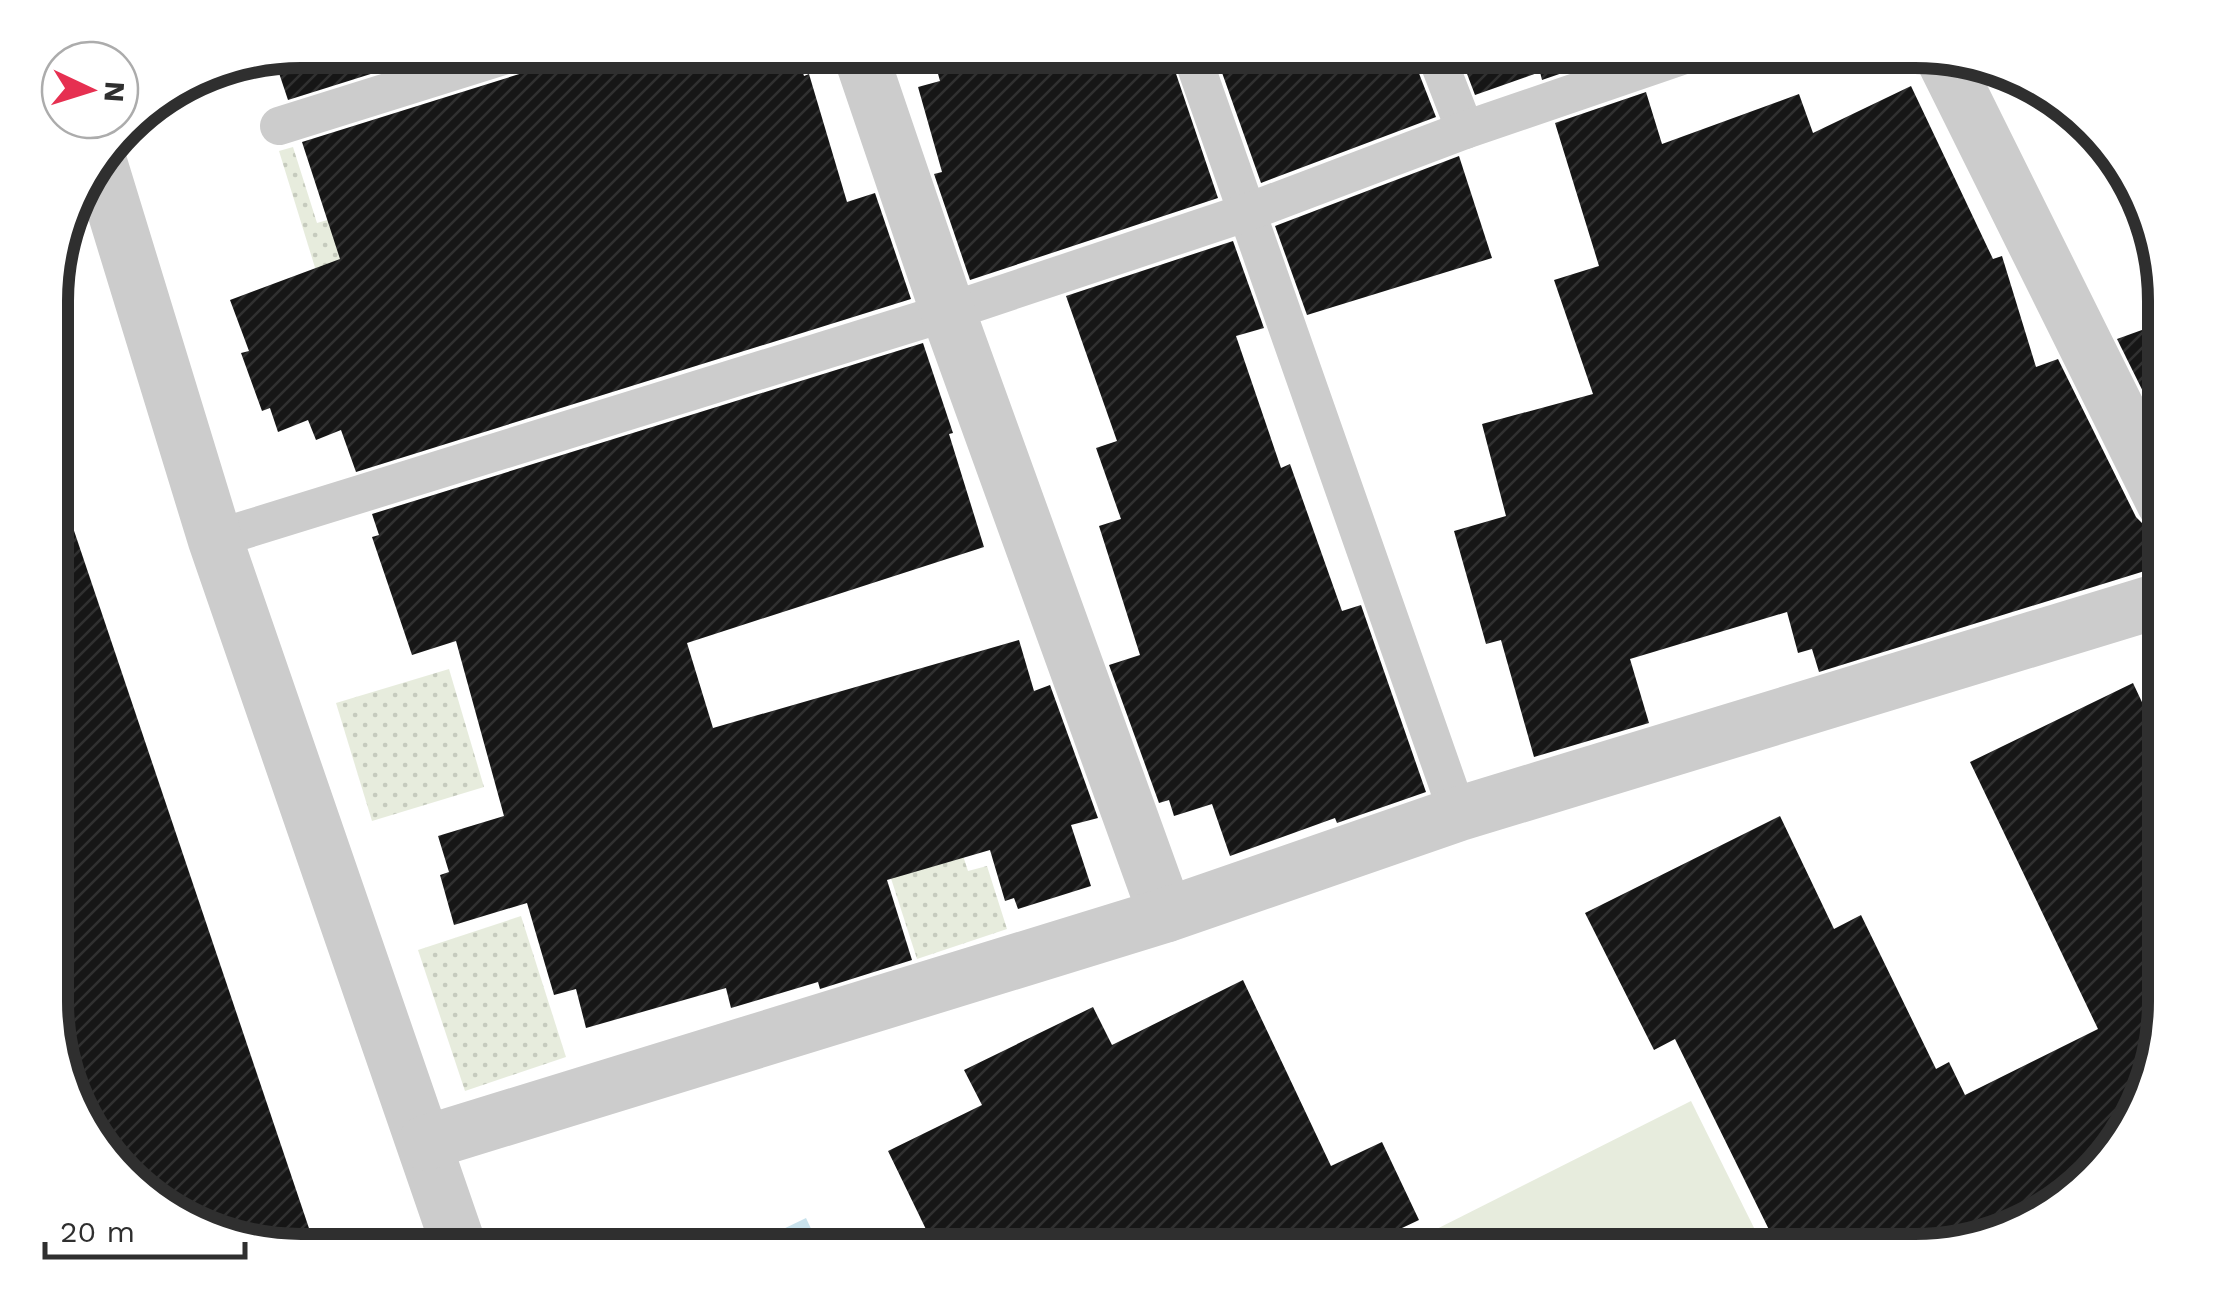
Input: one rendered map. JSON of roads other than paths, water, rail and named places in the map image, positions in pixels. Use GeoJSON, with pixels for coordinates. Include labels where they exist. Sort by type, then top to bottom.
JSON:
{"type":"FeatureCollection","features":[{"type":"Feature","properties":{"kind":"street"},"geometry":{"type":"LineString","coordinates":[[866,68],[948,312],[1166,915]]}},
{"type":"Feature","properties":{"kind":"street"},"geometry":{"type":"LineString","coordinates":[[1949,70],[2147,469]]}},
{"type":"Feature","properties":{"kind":"street"},"geometry":{"type":"LineString","coordinates":[[104,177],[215,539],[455,1234]]}},
{"type":"Feature","properties":{"kind":"street"},"geometry":{"type":"LineString","coordinates":[[425,1143],[1166,915],[1458,814],[2147,604]]}},
{"type":"Feature","properties":{"kind":"lane"},"geometry":{"type":"LineString","coordinates":[[279,126],[464,68]]}},
{"type":"Feature","properties":{"kind":"lane"},"geometry":{"type":"LineString","coordinates":[[1196,68],[1458,814]]}},
{"type":"Feature","properties":{"kind":"lane"},"geometry":{"type":"LineString","coordinates":[[1441,68],[1465,130]]}},
{"type":"Feature","properties":{"kind":"lane"},"geometry":{"type":"LineString","coordinates":[[215,539],[948,312],[1248,212],[1465,130],[1646,68]]}},
{"type":"Feature","properties":{"kind":"water"},"geometry":{"type":"Polygon","coordinates":[[[806,1218],[814,1234],[773,1234],[806,1218]]]}}]}
